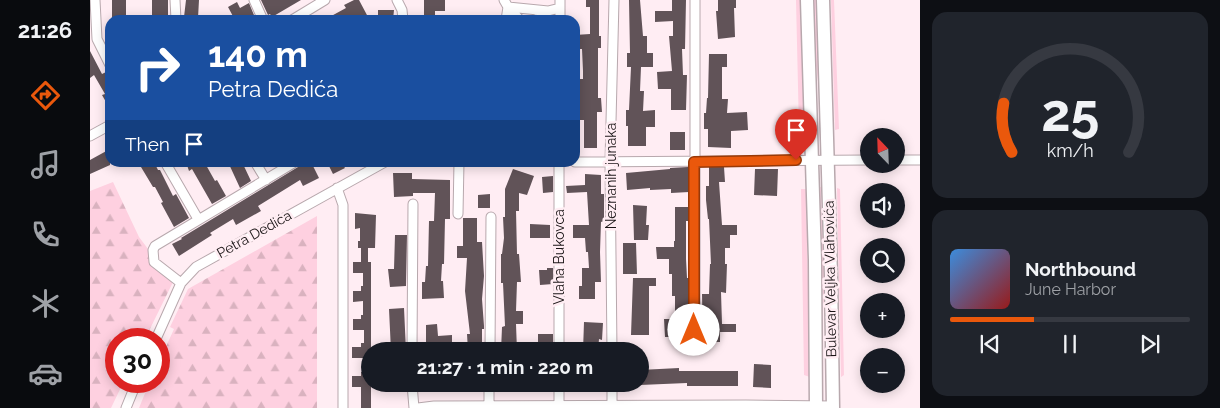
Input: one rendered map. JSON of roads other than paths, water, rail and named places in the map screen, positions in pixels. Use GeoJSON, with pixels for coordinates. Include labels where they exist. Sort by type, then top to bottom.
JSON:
{"type":"FeatureCollection","features":[{"type":"Feature","properties":{"kind":"main road","name":"Bulevar Veljka Vlahovića"},"geometry":{"type":"LineString","coordinates":[[806,0],[815,260],[816,407]]}},
{"type":"Feature","properties":{"kind":"main road","name":"Bulevar Veljka Vlahovića"},"geometry":{"type":"LineString","coordinates":[[822,0],[828,159],[832,407]]}},
{"type":"Feature","properties":{"kind":"street"},"geometry":{"type":"LineString","coordinates":[[95,0],[97,39],[105,55]]}},
{"type":"Feature","properties":{"kind":"street"},"geometry":{"type":"LineString","coordinates":[[175,0],[176,15]]}},
{"type":"Feature","properties":{"kind":"street"},"geometry":{"type":"LineString","coordinates":[[254,0],[261,15]]}},
{"type":"Feature","properties":{"kind":"street"},"geometry":{"type":"LineString","coordinates":[[300,15],[326,0]]}},
{"type":"Feature","properties":{"kind":"street"},"geometry":{"type":"LineString","coordinates":[[397,0],[403,15]]}},
{"type":"Feature","properties":{"kind":"street","name":"Neznanih junaka"},"geometry":{"type":"LineString","coordinates":[[612,342],[610,162],[614,0]]}},
{"type":"Feature","properties":{"kind":"street"},"geometry":{"type":"LineString","coordinates":[[694,349],[695,0]]}},
{"type":"Feature","properties":{"kind":"street"},"geometry":{"type":"LineString","coordinates":[[506,4],[548,11]]}},
{"type":"Feature","properties":{"kind":"street"},"geometry":{"type":"LineString","coordinates":[[506,4],[516,15]]}},
{"type":"Feature","properties":{"kind":"street"},"geometry":{"type":"LineString","coordinates":[[542,15],[560,4]]}},
{"type":"Feature","properties":{"kind":"street"},"geometry":{"type":"LineString","coordinates":[[90,136],[105,128]]}},
{"type":"Feature","properties":{"kind":"street"},"geometry":{"type":"LineString","coordinates":[[580,162],[860,160]]}},
{"type":"Feature","properties":{"kind":"street"},"geometry":{"type":"LineString","coordinates":[[905,160],[920,160]]}},
{"type":"Feature","properties":{"kind":"street"},"geometry":{"type":"LineString","coordinates":[[169,167],[198,219]]}},
{"type":"Feature","properties":{"kind":"street"},"geometry":{"type":"LineString","coordinates":[[258,167],[266,180]]}},
{"type":"Feature","properties":{"kind":"street"},"geometry":{"type":"LineString","coordinates":[[181,283],[154,262],[153,250],[158,242],[287,167]]}},
{"type":"Feature","properties":{"kind":"street","name":"Petra Dedića"},"geometry":{"type":"LineString","coordinates":[[161,328],[181,283],[191,271],[376,167]]}},
{"type":"Feature","properties":{"kind":"street"},"geometry":{"type":"LineString","coordinates":[[458,214],[459,167]]}},
{"type":"Feature","properties":{"kind":"street","name":"Vlaha Bukovca"},"geometry":{"type":"LineString","coordinates":[[559,167],[559,342]]}},
{"type":"Feature","properties":{"kind":"street"},"geometry":{"type":"LineString","coordinates":[[337,188],[343,206],[342,408]]}},
{"type":"Feature","properties":{"kind":"street"},"geometry":{"type":"LineString","coordinates":[[412,342],[413,204]]}},
{"type":"Feature","properties":{"kind":"street"},"geometry":{"type":"LineString","coordinates":[[490,342],[491,217]]}},
{"type":"Feature","properties":{"kind":"street"},"geometry":{"type":"LineString","coordinates":[[413,392],[414,408]]}},
{"type":"Feature","properties":{"kind":"street"},"geometry":{"type":"LineString","coordinates":[[489,392],[489,406]]}},
{"type":"Feature","properties":{"kind":"street"},"geometry":{"type":"LineString","coordinates":[[559,392],[559,406]]}},
{"type":"Feature","properties":{"kind":"street"},"geometry":{"type":"LineString","coordinates":[[612,392],[612,407]]}},
{"type":"Feature","properties":{"kind":"street"},"geometry":{"type":"LineString","coordinates":[[126,408],[133,393]]}},
{"type":"Feature","properties":{"kind":"street"},"geometry":{"type":"LineString","coordinates":[[418,408],[489,406],[832,407]]}}]}
